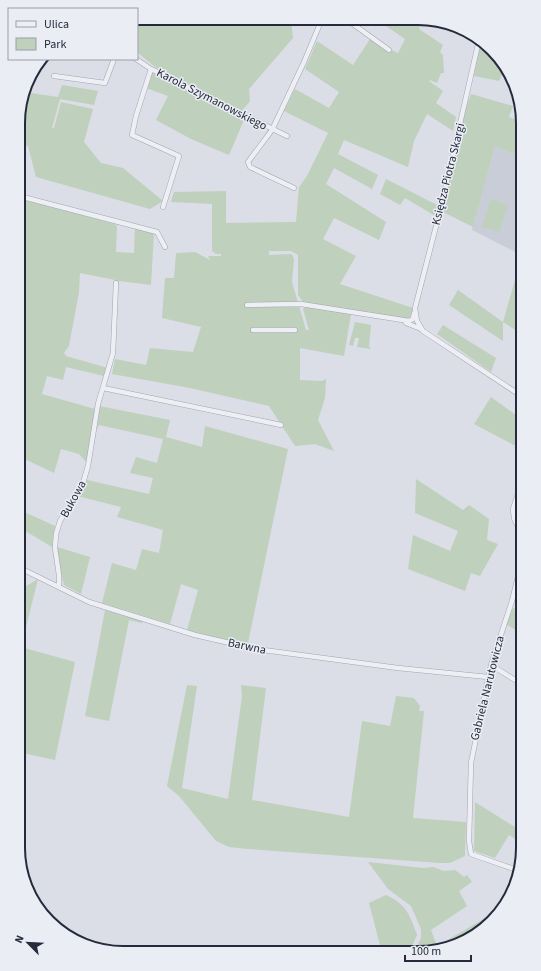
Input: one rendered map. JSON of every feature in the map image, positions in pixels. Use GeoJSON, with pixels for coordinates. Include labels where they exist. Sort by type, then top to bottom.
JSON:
{"type":"FeatureCollection","features":[{"type":"Feature","properties":{"kind":"street","name":"Karola Szymanowskiego"},"geometry":{"type":"LineString","coordinates":[[294,188],[248,166],[272,130],[319,25]]}},
{"type":"Feature","properties":{"kind":"street"},"geometry":{"type":"LineString","coordinates":[[354,25],[389,50]]}},
{"type":"Feature","properties":{"kind":"street","name":"Księdza Piotra Skargi"},"geometry":{"type":"LineString","coordinates":[[399,320],[412,321],[442,203],[478,46]]}},
{"type":"Feature","properties":{"kind":"street"},"geometry":{"type":"LineString","coordinates":[[54,76],[105,83],[114,60]]}},
{"type":"Feature","properties":{"kind":"street","name":"Karola Szymanowskiego"},"geometry":{"type":"LineString","coordinates":[[138,60],[151,69],[272,130],[287,136]]}},
{"type":"Feature","properties":{"kind":"street","name":"Karola Szymanowskiego"},"geometry":{"type":"LineString","coordinates":[[151,69],[136,116],[132,135],[179,156],[164,207]]}},
{"type":"Feature","properties":{"kind":"street"},"geometry":{"type":"LineString","coordinates":[[25,198],[157,232],[165,247]]}},
{"type":"Feature","properties":{"kind":"street","name":"Bukowa"},"geometry":{"type":"LineString","coordinates":[[59,586],[55,548],[56,534],[60,522],[83,483],[88,466],[98,404],[113,353],[116,284]]}},
{"type":"Feature","properties":{"kind":"street"},"geometry":{"type":"LineString","coordinates":[[247,305],[301,304],[399,320],[423,330],[516,392]]}},
{"type":"Feature","properties":{"kind":"street"},"geometry":{"type":"LineString","coordinates":[[415,308],[417,321],[423,330]]}},
{"type":"Feature","properties":{"kind":"street"},"geometry":{"type":"LineString","coordinates":[[253,330],[295,330]]}},
{"type":"Feature","properties":{"kind":"street"},"geometry":{"type":"LineString","coordinates":[[103,388],[281,425]]}},
{"type":"Feature","properties":{"kind":"street","name":"Gabriela Narutowicza"},"geometry":{"type":"LineString","coordinates":[[516,500],[513,509],[516,522]]}},
{"type":"Feature","properties":{"kind":"street","name":"Barwna"},"geometry":{"type":"LineString","coordinates":[[25,570],[96,604],[195,635],[256,649],[390,667],[488,677]]}},
{"type":"Feature","properties":{"kind":"street","name":"Gabriela Narutowicza"},"geometry":{"type":"LineString","coordinates":[[514,869],[473,855],[470,849],[471,763],[491,665],[512,601],[516,583]]}},
{"type":"Feature","properties":{"kind":"street"},"geometry":{"type":"LineString","coordinates":[[491,665],[516,681]]}},
{"type":"Feature","properties":{"kind":"shaded area"},"geometry":{"type":"Polygon","coordinates":[[[495,146],[516,155],[516,252],[472,230],[495,146]]]}},
{"type":"Feature","properties":{"kind":"green space"},"geometry":{"type":"Polygon","coordinates":[[[138,25],[292,25],[293,38],[249,89],[250,101],[242,111],[155,67],[138,53],[138,25]]]}},
{"type":"Feature","properties":{"kind":"green space"},"geometry":{"type":"Polygon","coordinates":[[[384,25],[420,25],[419,29],[443,45],[440,52],[443,55],[444,73],[441,73],[437,83],[430,80],[429,81],[443,91],[436,103],[456,117],[453,131],[427,114],[414,141],[408,167],[344,140],[338,154],[378,175],[372,189],[334,168],[326,184],[386,222],[379,240],[334,218],[323,239],[356,256],[340,284],[413,308],[410,317],[406,319],[303,302],[298,295],[298,255],[291,251],[269,251],[269,255],[292,254],[294,259],[292,282],[306,330],[309,330],[303,309],[306,307],[351,314],[344,356],[300,348],[300,380],[322,381],[326,379],[325,398],[318,420],[334,451],[315,444],[295,446],[269,406],[190,388],[112,374],[115,359],[146,365],[150,348],[193,352],[201,327],[162,318],[165,278],[174,278],[176,253],[195,252],[210,260],[208,256],[221,256],[221,254],[216,254],[212,251],[212,204],[171,202],[174,192],[226,191],[226,223],[296,222],[299,187],[307,176],[328,133],[284,111],[295,89],[329,108],[339,92],[305,69],[317,41],[353,65],[370,39],[390,52],[392,50],[398,53],[405,39],[384,25]]]}},
{"type":"Feature","properties":{"kind":"green space"},"geometry":{"type":"Polygon","coordinates":[[[479,46],[492,58],[502,74],[499,81],[474,76],[479,46]]]}},
{"type":"Feature","properties":{"kind":"green space"},"geometry":{"type":"Polygon","coordinates":[[[153,73],[244,120],[229,155],[191,139],[156,120],[168,96],[146,88],[153,73]]]}},
{"type":"Feature","properties":{"kind":"green space"},"geometry":{"type":"Polygon","coordinates":[[[62,85],[98,91],[94,105],[60,99],[52,128],[54,128],[61,102],[93,109],[84,142],[101,163],[123,168],[163,201],[150,209],[36,177],[28,146],[25,146],[26,110],[30,93],[58,97],[62,85]]]}},
{"type":"Feature","properties":{"kind":"green space"},"geometry":{"type":"Polygon","coordinates":[[[471,94],[513,106],[509,117],[516,120],[516,155],[495,146],[473,227],[443,212],[464,113],[471,94]]]}},
{"type":"Feature","properties":{"kind":"green space"},"geometry":{"type":"Polygon","coordinates":[[[386,179],[439,206],[437,217],[405,198],[400,205],[380,194],[386,179]]]}},
{"type":"Feature","properties":{"kind":"green space"},"geometry":{"type":"Polygon","coordinates":[[[491,199],[508,205],[499,232],[482,227],[491,199]]]}},
{"type":"Feature","properties":{"kind":"green space"},"geometry":{"type":"Polygon","coordinates":[[[25,200],[115,224],[117,226],[116,252],[134,253],[135,228],[154,233],[151,285],[119,281],[118,283],[115,282],[115,280],[80,273],[79,292],[69,346],[64,353],[66,356],[108,368],[104,376],[66,367],[63,380],[47,376],[42,394],[95,409],[87,463],[79,454],[61,449],[54,473],[25,459],[25,200]]]}},
{"type":"Feature","properties":{"kind":"green space"},"geometry":{"type":"Polygon","coordinates":[[[516,276],[516,330],[503,322],[516,276]]]}},
{"type":"Feature","properties":{"kind":"green space"},"geometry":{"type":"Polygon","coordinates":[[[458,290],[503,322],[503,341],[449,305],[458,290]]]}},
{"type":"Feature","properties":{"kind":"green space"},"geometry":{"type":"Polygon","coordinates":[[[355,322],[371,325],[369,346],[371,349],[357,347],[359,338],[355,338],[353,346],[349,345],[355,322]]]}},
{"type":"Feature","properties":{"kind":"green space"},"geometry":{"type":"Polygon","coordinates":[[[443,325],[496,358],[491,372],[437,334],[443,325]]]}},
{"type":"Feature","properties":{"kind":"green space"},"geometry":{"type":"Polygon","coordinates":[[[491,397],[516,415],[516,446],[474,424],[491,397]]]}},
{"type":"Feature","properties":{"kind":"green space"},"geometry":{"type":"Polygon","coordinates":[[[99,406],[170,420],[166,437],[202,447],[205,426],[288,449],[248,643],[245,645],[187,630],[198,590],[181,584],[170,624],[102,603],[112,563],[136,570],[142,549],[159,553],[163,530],[117,517],[121,507],[77,496],[87,480],[149,494],[153,478],[130,473],[136,457],[157,463],[163,439],[99,425],[97,429],[99,406]]]}},
{"type":"Feature","properties":{"kind":"green space"},"geometry":{"type":"Polygon","coordinates":[[[416,479],[463,510],[469,505],[489,519],[487,540],[498,544],[480,576],[471,573],[465,591],[408,569],[413,535],[450,551],[458,531],[415,513],[416,479]]]}},
{"type":"Feature","properties":{"kind":"green space"},"geometry":{"type":"Polygon","coordinates":[[[25,512],[55,526],[52,547],[25,532],[25,512]]]}},
{"type":"Feature","properties":{"kind":"green space"},"geometry":{"type":"Polygon","coordinates":[[[57,547],[90,557],[81,594],[64,585],[57,556],[57,547]]]}},
{"type":"Feature","properties":{"kind":"green space"},"geometry":{"type":"Polygon","coordinates":[[[38,579],[25,631],[25,586],[38,579]]]}},
{"type":"Feature","properties":{"kind":"green space"},"geometry":{"type":"Polygon","coordinates":[[[513,608],[516,610],[516,630],[506,624],[513,608]]]}},
{"type":"Feature","properties":{"kind":"green space"},"geometry":{"type":"Polygon","coordinates":[[[105,610],[142,621],[142,623],[129,620],[109,721],[85,716],[105,610]]]}},
{"type":"Feature","properties":{"kind":"green space"},"geometry":{"type":"Polygon","coordinates":[[[25,648],[75,662],[55,760],[25,754],[25,648]]]}},
{"type":"Feature","properties":{"kind":"green space"},"geometry":{"type":"Polygon","coordinates":[[[187,685],[197,686],[182,788],[228,799],[242,696],[241,685],[266,688],[252,800],[349,817],[362,721],[390,726],[396,696],[414,698],[420,706],[419,711],[424,711],[413,818],[466,822],[465,856],[450,863],[440,863],[248,849],[229,847],[216,841],[179,796],[167,786],[187,685]]]}},
{"type":"Feature","properties":{"kind":"green space"},"geometry":{"type":"Polygon","coordinates":[[[475,802],[516,828],[516,839],[509,835],[495,858],[474,851],[475,802]]]}},
{"type":"Feature","properties":{"kind":"green space"},"geometry":{"type":"Polygon","coordinates":[[[368,862],[423,868],[433,867],[444,871],[455,870],[464,877],[467,875],[472,882],[459,891],[467,906],[431,930],[436,944],[431,945],[417,946],[421,938],[421,929],[411,906],[388,889],[368,862]]]}},
{"type":"Feature","properties":{"kind":"green space"},"geometry":{"type":"Polygon","coordinates":[[[386,895],[393,898],[403,906],[417,935],[412,946],[380,946],[369,903],[386,895]]]}},
{"type":"Feature","properties":{"kind":"green space"},"geometry":{"type":"Polygon","coordinates":[[[487,917],[483,922],[461,936],[443,942],[487,917]]]}}]}
